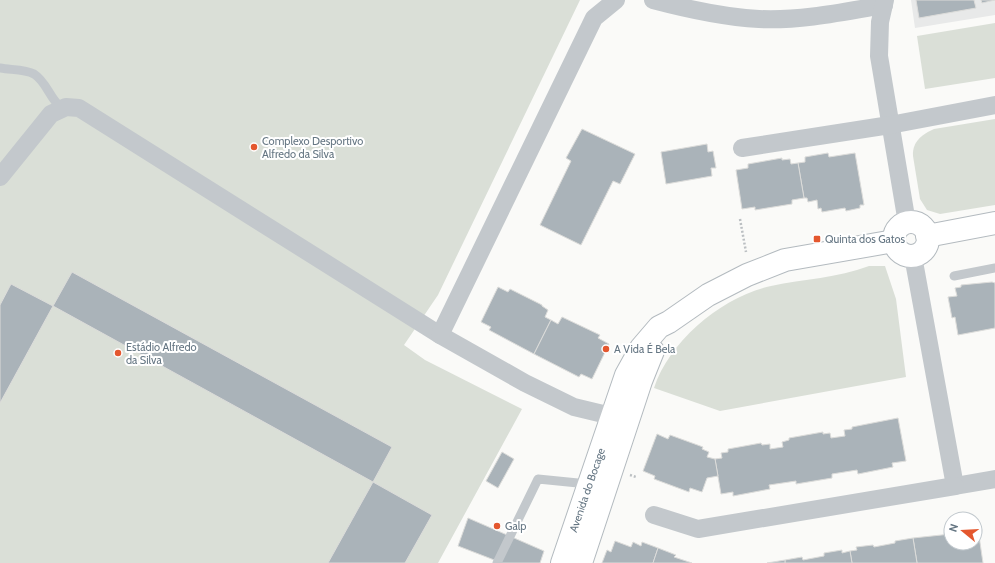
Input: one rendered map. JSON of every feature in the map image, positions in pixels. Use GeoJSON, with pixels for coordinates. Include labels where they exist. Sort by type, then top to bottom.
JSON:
{"type":"FeatureCollection","features":[{"type":"Feature","properties":{"kind":"main road"},"geometry":{"type":"LineString","coordinates":[[907,223],[920,225],[927,236],[926,246],[923,251],[913,256],[901,252],[894,242],[897,230],[907,223]]}},
{"type":"Feature","properties":{"kind":"main road"},"geometry":{"type":"LineString","coordinates":[[927,236],[995,224]]}},
{"type":"Feature","properties":{"kind":"main road"},"geometry":{"type":"LineString","coordinates":[[620,418],[626,375],[641,348],[659,327],[669,322],[708,295],[747,275],[785,260],[894,242]]}},
{"type":"Feature","properties":{"kind":"main road","name":"Avenida do Bocage"},"geometry":{"type":"LineString","coordinates":[[562,563],[589,484],[620,418]]}},
{"type":"Feature","properties":{"kind":"main road","name":"Avenida do Bocage"},"geometry":{"type":"LineString","coordinates":[[581,563],[599,507],[620,418]]}},
{"type":"Feature","properties":{"kind":"street"},"geometry":{"type":"LineString","coordinates":[[440,335],[594,18],[610,3],[616,0]]}},
{"type":"Feature","properties":{"kind":"street"},"geometry":{"type":"LineString","coordinates":[[653,0],[717,14],[760,19],[816,16],[884,3],[880,22],[879,56],[907,223]]}},
{"type":"Feature","properties":{"kind":"street"},"geometry":{"type":"LineString","coordinates":[[742,148],[890,125],[995,105]]}},
{"type":"Feature","properties":{"kind":"street"},"geometry":{"type":"LineString","coordinates":[[0,177],[47,118],[62,108],[76,107],[91,114],[440,335],[525,383],[574,407],[620,418]]}},
{"type":"Feature","properties":{"kind":"street"},"geometry":{"type":"LineString","coordinates":[[913,256],[955,486]]}},
{"type":"Feature","properties":{"kind":"street"},"geometry":{"type":"LineString","coordinates":[[654,516],[698,529],[995,479]]}},
{"type":"Feature","properties":{"kind":"lane"},"geometry":{"type":"LineString","coordinates":[[0,68],[32,73],[38,77],[51,97],[62,108]]}},
{"type":"Feature","properties":{"kind":"lane"},"geometry":{"type":"LineString","coordinates":[[954,276],[995,268]]}},
{"type":"Feature","properties":{"kind":"lane"},"geometry":{"type":"LineString","coordinates":[[497,563],[538,479],[589,484],[597,491],[599,507]]}},
{"type":"Feature","properties":{"kind":"path"},"geometry":{"type":"LineString","coordinates":[[740,219],[746,252]]}},
{"type":"Feature","properties":{"kind":"shaded area","name":"Complexo Desportivo Alfredo da Silva"},"geometry":{"type":"Polygon","coordinates":[[[0,0],[580,0],[438,295],[404,345],[425,360],[522,409],[438,563],[0,563],[0,0]]]}},
{"type":"Feature","properties":{"kind":"shaded area"},"geometry":{"type":"Polygon","coordinates":[[[911,0],[995,0],[995,15],[915,28],[911,0]]]}},
{"type":"Feature","properties":{"kind":"shaded area"},"geometry":{"type":"Polygon","coordinates":[[[995,23],[995,78],[925,89],[917,36],[995,23]]]}},
{"type":"Feature","properties":{"kind":"shaded area"},"geometry":{"type":"Polygon","coordinates":[[[995,119],[995,205],[940,214],[927,210],[920,199],[913,156],[916,142],[926,133],[934,129],[995,119]]]}},
{"type":"Feature","properties":{"kind":"shaded area"},"geometry":{"type":"Polygon","coordinates":[[[869,266],[885,266],[896,299],[906,377],[720,411],[654,388],[672,353],[685,338],[700,323],[717,310],[734,300],[771,286],[833,276],[869,266]]]}},
{"type":"Feature","properties":{"kind":"building"},"geometry":{"type":"Polygon","coordinates":[[[916,0],[974,0],[976,8],[919,18],[916,0]]]}},
{"type":"Feature","properties":{"kind":"building"},"geometry":{"type":"Polygon","coordinates":[[[981,0],[995,0],[982,3],[981,0]]]}},
{"type":"Feature","properties":{"kind":"building"},"geometry":{"type":"Polygon","coordinates":[[[582,129],[635,154],[620,184],[613,181],[581,245],[540,225],[571,161],[566,158],[582,129]]]}},
{"type":"Feature","properties":{"kind":"building"},"geometry":{"type":"Polygon","coordinates":[[[707,144],[708,152],[713,151],[716,168],[711,168],[712,176],[666,184],[661,152],[707,144]]]}},
{"type":"Feature","properties":{"kind":"building"},"geometry":{"type":"Polygon","coordinates":[[[828,153],[829,157],[855,153],[864,205],[860,205],[860,208],[846,211],[845,208],[822,212],[821,208],[818,209],[817,200],[808,202],[807,198],[804,198],[798,163],[805,162],[805,157],[828,153]]]}},
{"type":"Feature","properties":{"kind":"building"},"geometry":{"type":"Polygon","coordinates":[[[782,158],[782,160],[790,159],[791,164],[798,163],[804,198],[792,200],[792,204],[755,210],[755,207],[742,209],[736,170],[748,168],[748,164],[782,158]]]}},
{"type":"Feature","properties":{"kind":"building"},"geometry":{"type":"Polygon","coordinates":[[[72,272],[392,447],[373,482],[53,306],[72,272]]]}},
{"type":"Feature","properties":{"kind":"building"},"geometry":{"type":"Polygon","coordinates":[[[995,283],[995,328],[958,335],[955,317],[952,318],[948,297],[957,296],[955,288],[961,287],[961,285],[995,283]]]}},
{"type":"Feature","properties":{"kind":"building"},"geometry":{"type":"Polygon","coordinates":[[[11,284],[53,306],[0,403],[0,305],[11,284]]]}},
{"type":"Feature","properties":{"kind":"building"},"geometry":{"type":"Polygon","coordinates":[[[498,287],[508,292],[510,289],[542,305],[548,310],[545,317],[551,320],[534,354],[489,330],[491,327],[481,322],[498,287]]]}},
{"type":"Feature","properties":{"kind":"building"},"geometry":{"type":"Polygon","coordinates":[[[562,317],[600,335],[598,338],[609,344],[592,379],[581,374],[579,377],[534,354],[551,320],[558,324],[562,317]]]}},
{"type":"Feature","properties":{"kind":"building"},"geometry":{"type":"Polygon","coordinates":[[[898,418],[906,461],[892,463],[893,467],[858,474],[857,470],[832,474],[832,478],[796,484],[796,481],[769,485],[770,489],[733,496],[733,492],[721,494],[715,459],[722,458],[721,453],[728,452],[728,449],[761,443],[762,445],[770,444],[770,449],[783,447],[782,442],[789,440],[789,438],[823,432],[823,434],[830,433],[831,438],[845,436],[844,430],[852,429],[852,427],[898,418]]]}},
{"type":"Feature","properties":{"kind":"building"},"geometry":{"type":"Polygon","coordinates":[[[657,434],[668,439],[670,435],[703,447],[702,449],[709,452],[707,457],[715,459],[718,476],[707,478],[702,492],[690,488],[689,492],[654,479],[655,476],[643,471],[657,434]]]}},
{"type":"Feature","properties":{"kind":"building"},"geometry":{"type":"Polygon","coordinates":[[[502,452],[514,459],[498,488],[486,481],[502,452]]]}},
{"type":"Feature","properties":{"kind":"building"},"geometry":{"type":"Polygon","coordinates":[[[373,482],[432,515],[405,563],[328,563],[373,482]]]}},
{"type":"Feature","properties":{"kind":"building"},"geometry":{"type":"Polygon","coordinates":[[[468,518],[544,551],[540,563],[502,563],[458,546],[468,518]]]}},
{"type":"Feature","properties":{"kind":"building"},"geometry":{"type":"Polygon","coordinates":[[[943,535],[943,551],[981,551],[983,563],[917,563],[913,538],[943,535]]]}},
{"type":"Feature","properties":{"kind":"building"},"geometry":{"type":"Polygon","coordinates":[[[913,538],[917,563],[852,563],[850,551],[857,550],[856,547],[873,545],[874,547],[913,538]]]}},
{"type":"Feature","properties":{"kind":"building"},"geometry":{"type":"Polygon","coordinates":[[[615,541],[631,547],[633,542],[641,546],[642,542],[658,548],[653,563],[602,563],[607,550],[611,552],[615,541]]]}},
{"type":"Feature","properties":{"kind":"building"},"geometry":{"type":"Polygon","coordinates":[[[658,548],[676,555],[674,557],[692,563],[653,563],[658,548]]]}},
{"type":"Feature","properties":{"kind":"building"},"geometry":{"type":"Polygon","coordinates":[[[842,550],[842,553],[850,551],[852,563],[785,563],[785,560],[802,557],[803,560],[824,556],[824,553],[842,550]]]}},
{"type":"Feature","properties":{"kind":"building"},"geometry":{"type":"Polygon","coordinates":[[[785,560],[785,563],[767,563],[785,560]]]}},
{"type":"Feature","properties":{"kind":"place","name":"Complexo Desportivo Alfredo da Silva"},"geometry":{"type":"Point","coordinates":[254,147]}},
{"type":"Feature","properties":{"kind":"place","name":"Quinta dos Gatos"},"geometry":{"type":"Point","coordinates":[817,239]}},
{"type":"Feature","properties":{"kind":"place","name":"A Vida É Bela"},"geometry":{"type":"Point","coordinates":[606,349]}},
{"type":"Feature","properties":{"kind":"place","name":"Estádio Alfredo da Silva"},"geometry":{"type":"Point","coordinates":[118,353]}},
{"type":"Feature","properties":{"kind":"place","name":"Galp"},"geometry":{"type":"Point","coordinates":[497,526]}}]}
